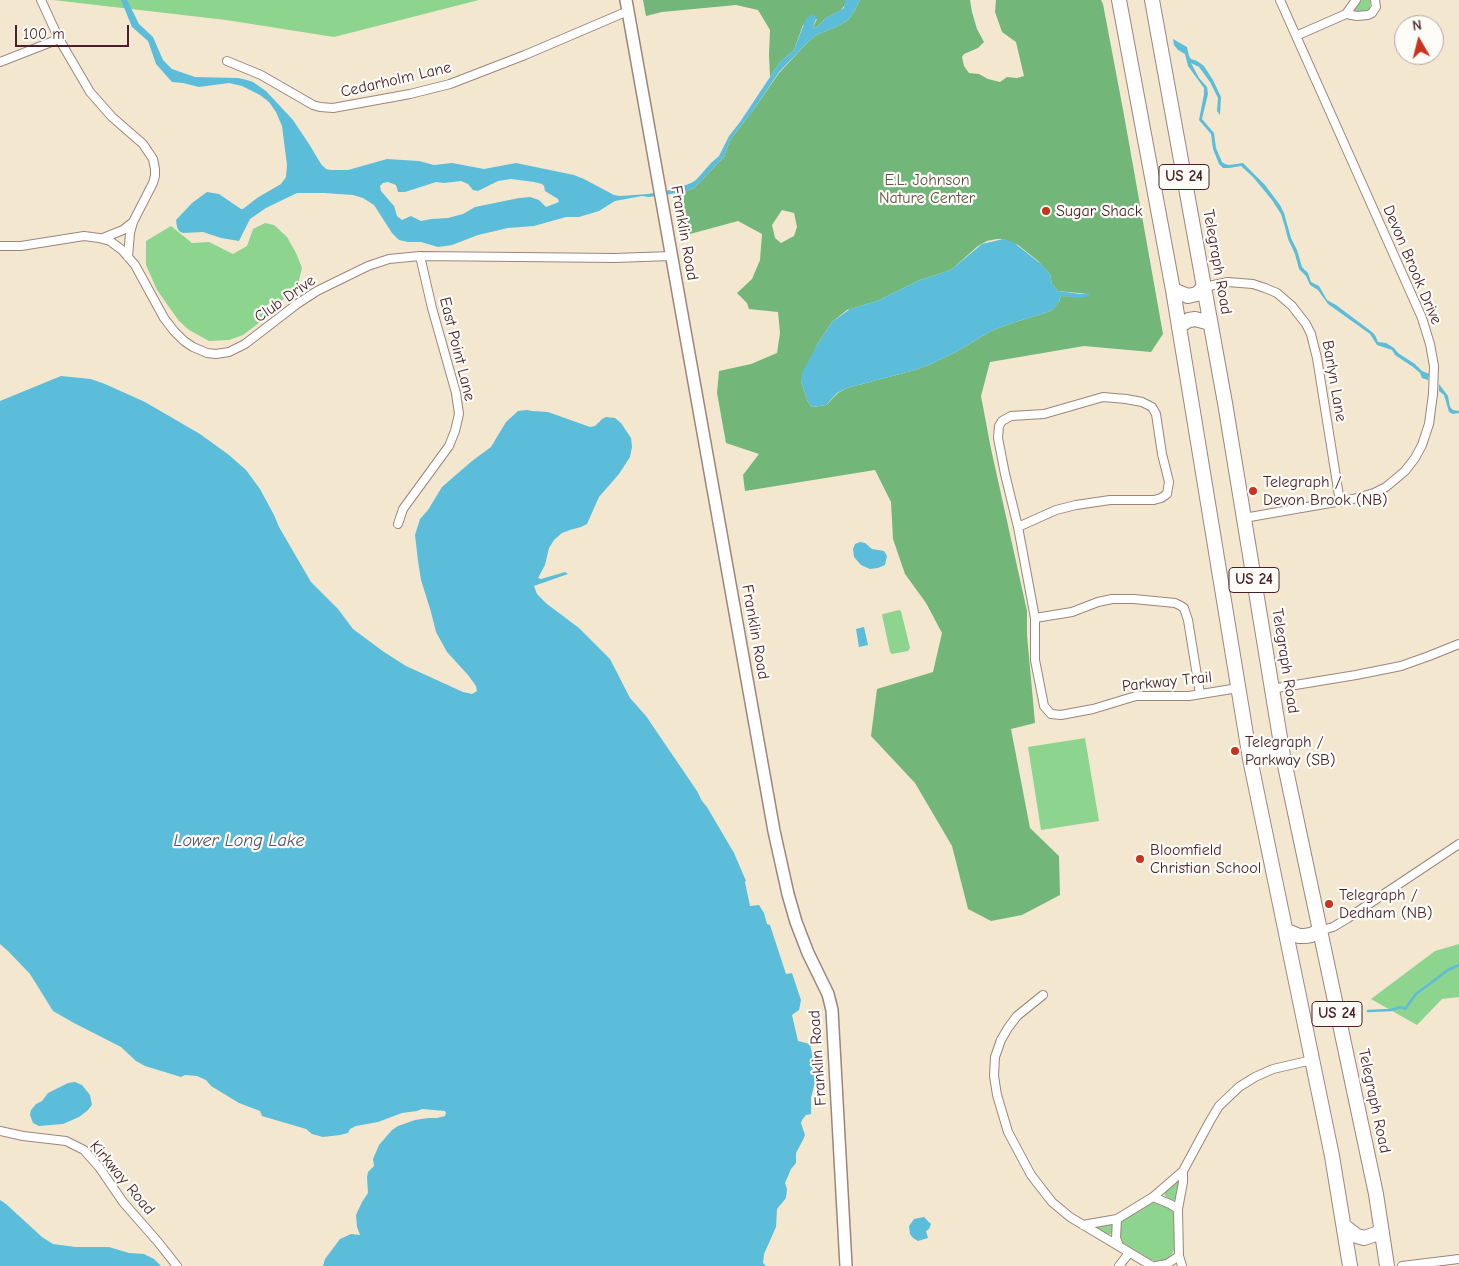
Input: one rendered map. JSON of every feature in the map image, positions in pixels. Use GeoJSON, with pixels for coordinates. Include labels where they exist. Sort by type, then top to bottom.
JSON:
{"type":"FeatureCollection","features":[{"type":"Feature","properties":{"kind":"highway","name":"US 24"},"geometry":{"type":"LineString","coordinates":[[1119,0],[1173,290],[1250,759],[1332,1156],[1350,1266]]}},
{"type":"Feature","properties":{"kind":"highway","name":"Telegraph Road"},"geometry":{"type":"LineString","coordinates":[[1152,0],[1204,287],[1283,756],[1376,1194],[1387,1266]]}},
{"type":"Feature","properties":{"kind":"highway"},"geometry":{"type":"LineString","coordinates":[[1173,290],[1188,296],[1197,294],[1204,287]]}},
{"type":"Feature","properties":{"kind":"highway"},"geometry":{"type":"LineString","coordinates":[[1179,328],[1182,324],[1195,319],[1210,323]]}},
{"type":"Feature","properties":{"kind":"highway"},"geometry":{"type":"LineString","coordinates":[[1250,759],[1265,751],[1283,756]]}},
{"type":"Feature","properties":{"kind":"highway"},"geometry":{"type":"LineString","coordinates":[[1287,931],[1299,936],[1311,935],[1319,931]]}},
{"type":"Feature","properties":{"kind":"highway"},"geometry":{"type":"LineString","coordinates":[[1344,1226],[1357,1236],[1364,1238],[1381,1230]]}},
{"type":"Feature","properties":{"kind":"street"},"geometry":{"type":"LineString","coordinates":[[41,0],[58,39],[90,92],[112,117],[143,144],[153,159],[155,169],[153,183],[133,222],[128,256]]}},
{"type":"Feature","properties":{"kind":"street","name":"Devon Brook Drive"},"geometry":{"type":"LineString","coordinates":[[1244,518],[1364,497],[1386,487],[1405,472],[1416,458],[1429,424],[1433,394],[1434,366],[1418,307],[1280,0]]}},
{"type":"Feature","properties":{"kind":"street"},"geometry":{"type":"LineString","coordinates":[[1296,36],[1346,14],[1356,0]]}},
{"type":"Feature","properties":{"kind":"street"},"geometry":{"type":"LineString","coordinates":[[1346,14],[1368,15],[1376,7],[1375,0]]}},
{"type":"Feature","properties":{"kind":"street","name":"Cedarholm Lane"},"geometry":{"type":"LineString","coordinates":[[227,61],[261,75],[313,105],[333,108],[410,94],[450,84],[525,55],[627,5]]}},
{"type":"Feature","properties":{"kind":"street","name":"Franklin Road"},"geometry":{"type":"LineString","coordinates":[[627,5],[774,831],[796,922],[808,953],[828,994],[832,1010],[846,1266]]}},
{"type":"Feature","properties":{"kind":"street"},"geometry":{"type":"LineString","coordinates":[[0,62],[58,39]]}},
{"type":"Feature","properties":{"kind":"street"},"geometry":{"type":"LineString","coordinates":[[0,246],[28,246],[77,237],[92,236],[103,238],[123,230],[133,222]]}},
{"type":"Feature","properties":{"kind":"street","name":"Club Drive"},"geometry":{"type":"LineString","coordinates":[[103,238],[116,245],[128,256],[138,270],[164,318],[174,331],[193,347],[206,353],[216,354],[229,352],[245,344],[307,297],[377,262],[389,258],[420,256],[590,258],[672,256]]}},
{"type":"Feature","properties":{"kind":"street","name":"East Point Lane"},"geometry":{"type":"LineString","coordinates":[[398,524],[403,509],[450,446],[459,414],[456,393],[434,317],[420,256]]}},
{"type":"Feature","properties":{"kind":"street","name":"Barlyn Lane"},"geometry":{"type":"LineString","coordinates":[[1204,287],[1240,282],[1266,288],[1277,293],[1292,306],[1306,324],[1311,334],[1317,358],[1340,502]]}},
{"type":"Feature","properties":{"kind":"street"},"geometry":{"type":"LineString","coordinates":[[1018,527],[1056,510],[1070,506],[1110,500],[1154,500],[1162,498],[1167,494],[1169,482],[1162,454],[1156,414],[1152,407],[1142,402],[1103,397],[1044,414],[1011,416],[1002,421],[999,426],[998,438],[1018,527],[1034,618],[1072,612],[1112,599],[1176,603],[1186,613],[1188,620],[1200,694]]}},
{"type":"Feature","properties":{"kind":"street","name":"Parkway Trail"},"geometry":{"type":"LineString","coordinates":[[1034,618],[1035,660],[1042,700],[1044,706],[1051,714],[1061,715],[1093,709],[1136,696],[1189,696],[1238,688]]}},
{"type":"Feature","properties":{"kind":"street"},"geometry":{"type":"LineString","coordinates":[[1271,689],[1395,667],[1459,644]]}},
{"type":"Feature","properties":{"kind":"street"},"geometry":{"type":"LineString","coordinates":[[1319,931],[1333,927],[1348,918],[1459,844]]}},
{"type":"Feature","properties":{"kind":"street"},"geometry":{"type":"LineString","coordinates":[[1043,995],[1017,1016],[1001,1040],[995,1057],[996,1090],[1008,1132],[1031,1176],[1052,1202],[1082,1225],[1152,1266]]}},
{"type":"Feature","properties":{"kind":"street"},"geometry":{"type":"LineString","coordinates":[[1082,1225],[1117,1219],[1153,1197],[1183,1171],[1219,1106],[1230,1094],[1247,1081],[1282,1066],[1312,1060]]}},
{"type":"Feature","properties":{"kind":"street","name":"Kirkway Road"},"geometry":{"type":"LineString","coordinates":[[0,1131],[66,1141],[84,1150],[99,1167],[123,1202],[163,1247],[177,1266]]}},
{"type":"Feature","properties":{"kind":"street"},"geometry":{"type":"LineString","coordinates":[[1182,1266],[1179,1256],[1178,1209],[1183,1171]]}},
{"type":"Feature","properties":{"kind":"street"},"geometry":{"type":"LineString","coordinates":[[1153,1197],[1178,1209]]}},
{"type":"Feature","properties":{"kind":"street"},"geometry":{"type":"LineString","coordinates":[[1117,1219],[1116,1238],[1118,1246]]}},
{"type":"Feature","properties":{"kind":"street"},"geometry":{"type":"LineString","coordinates":[[1119,1266],[1129,1253]]}},
{"type":"Feature","properties":{"kind":"street"},"geometry":{"type":"LineString","coordinates":[[1156,1266],[1166,1264],[1179,1256]]}},
{"type":"Feature","properties":{"kind":"street"},"geometry":{"type":"LineString","coordinates":[[1402,1266],[1459,1259]]}},
{"type":"Feature","properties":{"kind":"green space"},"geometry":{"type":"Polygon","coordinates":[[[53,0],[479,0],[334,37],[226,20],[53,0]]]}},
{"type":"Feature","properties":{"kind":"green space"},"geometry":{"type":"Polygon","coordinates":[[[643,0],[845,0],[845,5],[841,10],[826,18],[816,28],[813,27],[817,19],[803,25],[794,50],[780,62],[770,77],[770,30],[758,10],[736,5],[662,12],[646,16],[643,0]]]}},
{"type":"Feature","properties":{"kind":"green space","name":"E.L. Johnson Nature Center"},"geometry":{"type":"Polygon","coordinates":[[[860,0],[970,0],[977,29],[984,42],[978,48],[964,54],[962,57],[964,66],[969,73],[979,74],[1000,82],[1007,77],[1017,78],[1024,76],[1016,42],[1002,32],[995,12],[996,0],[1101,0],[1124,115],[1163,334],[1151,352],[1084,346],[990,362],[981,396],[1027,611],[1027,635],[1035,723],[1011,729],[1030,828],[1059,856],[1060,895],[1022,915],[991,921],[968,909],[952,846],[915,783],[871,736],[877,689],[933,672],[942,633],[926,603],[905,574],[893,539],[891,502],[875,470],[745,491],[743,475],[759,454],[726,443],[717,393],[719,371],[751,364],[777,353],[780,333],[778,312],[749,309],[747,303],[737,293],[752,279],[760,260],[762,234],[738,221],[690,234],[684,211],[684,192],[694,188],[724,157],[730,140],[779,73],[816,35],[848,20],[860,0]],[[782,210],[772,225],[775,238],[781,243],[794,236],[797,227],[794,213],[782,210]],[[1003,239],[987,241],[978,246],[952,269],[920,280],[877,301],[847,310],[832,322],[817,345],[801,381],[808,402],[812,407],[826,405],[838,393],[847,388],[931,364],[956,352],[991,331],[1052,310],[1059,302],[1061,296],[1083,297],[1089,294],[1058,291],[1052,284],[1050,274],[1038,261],[1018,245],[1003,239]]]}},
{"type":"Feature","properties":{"kind":"green space"},"geometry":{"type":"Polygon","coordinates":[[[1362,0],[1370,0],[1370,9],[1367,12],[1354,12],[1352,9],[1362,0]]]}},
{"type":"Feature","properties":{"kind":"green space"},"geometry":{"type":"Polygon","coordinates":[[[265,223],[274,225],[287,237],[296,253],[302,268],[297,288],[243,335],[229,340],[209,341],[189,330],[179,321],[157,290],[146,265],[146,241],[171,226],[192,243],[209,242],[233,254],[247,246],[253,229],[265,223]]]}},
{"type":"Feature","properties":{"kind":"green space"},"geometry":{"type":"Polygon","coordinates":[[[901,611],[910,648],[908,651],[892,654],[882,615],[901,611]]]}},
{"type":"Feature","properties":{"kind":"green space"},"geometry":{"type":"Polygon","coordinates":[[[1085,738],[1099,821],[1041,830],[1028,747],[1085,738]]]}},
{"type":"Feature","properties":{"kind":"green space"},"geometry":{"type":"Polygon","coordinates":[[[1459,944],[1459,997],[1442,999],[1417,1025],[1371,999],[1435,951],[1459,944]]]}},
{"type":"Feature","properties":{"kind":"green space"},"geometry":{"type":"Polygon","coordinates":[[[1179,1177],[1181,1178],[1176,1197],[1172,1201],[1165,1196],[1164,1192],[1179,1177]]]}},
{"type":"Feature","properties":{"kind":"green space"},"geometry":{"type":"Polygon","coordinates":[[[1156,1202],[1171,1208],[1174,1215],[1175,1248],[1169,1257],[1164,1261],[1158,1262],[1151,1260],[1123,1243],[1119,1233],[1121,1223],[1125,1218],[1156,1202]]]}},
{"type":"Feature","properties":{"kind":"green space"},"geometry":{"type":"Polygon","coordinates":[[[1110,1224],[1113,1226],[1112,1233],[1109,1235],[1097,1230],[1096,1227],[1110,1224]]]}},
{"type":"Feature","properties":{"kind":"water"},"geometry":{"type":"Polygon","coordinates":[[[121,0],[127,0],[139,24],[153,37],[163,60],[172,69],[195,77],[247,80],[266,91],[293,120],[326,169],[348,170],[387,159],[419,161],[434,165],[452,163],[484,169],[516,163],[574,175],[614,195],[620,196],[648,194],[675,189],[696,180],[719,156],[729,136],[780,62],[794,50],[806,19],[811,15],[817,16],[813,27],[816,28],[826,18],[844,8],[845,0],[860,0],[848,20],[816,35],[779,72],[730,140],[724,157],[694,188],[684,192],[615,201],[599,211],[579,217],[566,217],[534,226],[508,228],[478,235],[452,245],[438,247],[421,242],[399,240],[392,233],[374,205],[363,198],[353,195],[324,193],[297,193],[266,208],[250,219],[239,241],[203,232],[183,233],[179,231],[176,220],[192,203],[207,192],[219,194],[243,209],[281,184],[286,177],[287,165],[282,126],[269,102],[242,86],[229,83],[199,87],[172,82],[156,64],[148,41],[132,27],[121,0]],[[511,179],[498,181],[478,191],[473,190],[468,184],[461,181],[436,182],[405,192],[398,192],[396,185],[388,182],[380,186],[381,191],[394,206],[397,216],[402,220],[411,216],[421,221],[448,218],[463,214],[475,207],[519,198],[530,197],[539,200],[546,207],[559,202],[558,199],[545,191],[542,184],[511,179]]]}},
{"type":"Feature","properties":{"kind":"water"},"geometry":{"type":"Polygon","coordinates":[[[1173,39],[1187,47],[1191,59],[1204,66],[1221,97],[1220,115],[1217,111],[1218,98],[1210,82],[1199,67],[1191,63],[1199,78],[1207,87],[1208,94],[1202,119],[1214,133],[1216,148],[1222,162],[1229,165],[1243,163],[1265,185],[1280,205],[1302,267],[1308,273],[1311,282],[1319,286],[1327,300],[1372,332],[1378,342],[1386,343],[1394,348],[1422,371],[1429,374],[1428,380],[1422,378],[1420,373],[1395,355],[1392,350],[1377,345],[1370,334],[1328,304],[1318,290],[1310,285],[1306,276],[1299,269],[1281,214],[1272,200],[1241,166],[1223,168],[1219,164],[1213,149],[1211,134],[1199,120],[1204,88],[1188,66],[1185,54],[1174,45],[1173,39]]]}},
{"type":"Feature","properties":{"kind":"water"},"geometry":{"type":"Polygon","coordinates":[[[1003,239],[1013,242],[1041,264],[1050,274],[1052,284],[1058,291],[1081,294],[1089,293],[1089,296],[1080,298],[1061,296],[1054,309],[991,331],[956,352],[931,364],[847,388],[837,393],[826,405],[812,407],[808,402],[801,381],[802,373],[832,322],[850,309],[877,301],[920,280],[952,269],[982,244],[1003,239]]]}},
{"type":"Feature","properties":{"kind":"water","name":"Lower Long Lake"},"geometry":{"type":"Polygon","coordinates":[[[61,376],[91,379],[145,402],[200,434],[229,455],[246,470],[260,489],[279,527],[311,582],[338,609],[353,629],[406,666],[463,692],[472,694],[477,691],[476,686],[447,652],[436,632],[421,580],[418,561],[415,535],[420,519],[442,487],[491,447],[506,422],[518,411],[548,412],[590,427],[595,426],[606,417],[615,418],[621,423],[631,438],[630,457],[619,474],[599,497],[587,524],[562,533],[554,540],[549,548],[545,565],[538,578],[541,579],[565,572],[568,574],[534,586],[537,594],[547,604],[579,628],[610,659],[630,698],[646,716],[697,791],[734,853],[746,881],[750,906],[759,905],[764,913],[767,924],[770,925],[786,974],[792,973],[801,1000],[799,1010],[792,1015],[798,1041],[810,1044],[813,1059],[811,1064],[816,1078],[811,1098],[811,1114],[806,1115],[801,1123],[805,1135],[796,1153],[796,1163],[785,1183],[787,1189],[786,1198],[777,1209],[776,1227],[764,1254],[763,1263],[766,1266],[323,1266],[325,1259],[340,1239],[351,1234],[360,1235],[356,1215],[368,1193],[368,1172],[374,1166],[373,1159],[379,1145],[398,1126],[415,1120],[445,1116],[445,1111],[422,1109],[402,1113],[378,1122],[356,1126],[350,1129],[348,1133],[323,1137],[312,1134],[306,1129],[262,1116],[260,1111],[239,1103],[211,1086],[206,1080],[197,1076],[185,1075],[181,1077],[145,1066],[136,1061],[121,1047],[53,1011],[30,974],[0,944],[0,401],[61,376]]]}},
{"type":"Feature","properties":{"kind":"water"},"geometry":{"type":"Polygon","coordinates":[[[1439,384],[1448,396],[1450,407],[1453,410],[1459,411],[1459,413],[1453,414],[1449,412],[1444,395],[1439,391],[1439,384]]]}},
{"type":"Feature","properties":{"kind":"water"},"geometry":{"type":"Polygon","coordinates":[[[865,543],[872,549],[884,551],[887,556],[885,565],[870,569],[861,565],[854,557],[853,549],[855,544],[865,543]]]}},
{"type":"Feature","properties":{"kind":"water"},"geometry":{"type":"Polygon","coordinates":[[[864,627],[868,645],[859,647],[856,629],[864,627]]]}},
{"type":"Feature","properties":{"kind":"water"},"geometry":{"type":"Polygon","coordinates":[[[75,1082],[82,1085],[90,1095],[92,1105],[87,1111],[63,1124],[39,1126],[33,1123],[30,1115],[31,1110],[36,1104],[42,1101],[48,1093],[68,1083],[75,1082]]]}},
{"type":"Feature","properties":{"kind":"water"},"geometry":{"type":"Polygon","coordinates":[[[0,1200],[42,1237],[53,1244],[76,1247],[109,1247],[129,1253],[144,1254],[154,1259],[161,1266],[0,1266],[0,1200]]]}},
{"type":"Feature","properties":{"kind":"water"},"geometry":{"type":"Polygon","coordinates":[[[924,1217],[931,1224],[926,1231],[928,1238],[918,1241],[910,1234],[909,1226],[914,1219],[924,1217]]]}},
{"type":"Feature","properties":{"kind":"waterway"},"geometry":{"type":"LineString","coordinates":[[1368,1011],[1391,1010],[1401,1007],[1405,1009],[1416,994],[1448,970],[1459,965]]}},
{"type":"Feature","properties":{"kind":"place","name":"Sugar Shack"},"geometry":{"type":"Point","coordinates":[1046,211]}},
{"type":"Feature","properties":{"kind":"place","name":"Telegraph / Devon Brook (NB)"},"geometry":{"type":"Point","coordinates":[1253,491]}},
{"type":"Feature","properties":{"kind":"place","name":"Telegraph / Parkway (SB)"},"geometry":{"type":"Point","coordinates":[1235,751]}},
{"type":"Feature","properties":{"kind":"place","name":"Bloomfield Christian School"},"geometry":{"type":"Point","coordinates":[1140,859]}},
{"type":"Feature","properties":{"kind":"place","name":"Telegraph / Dedham (NB)"},"geometry":{"type":"Point","coordinates":[1329,904]}}]}
